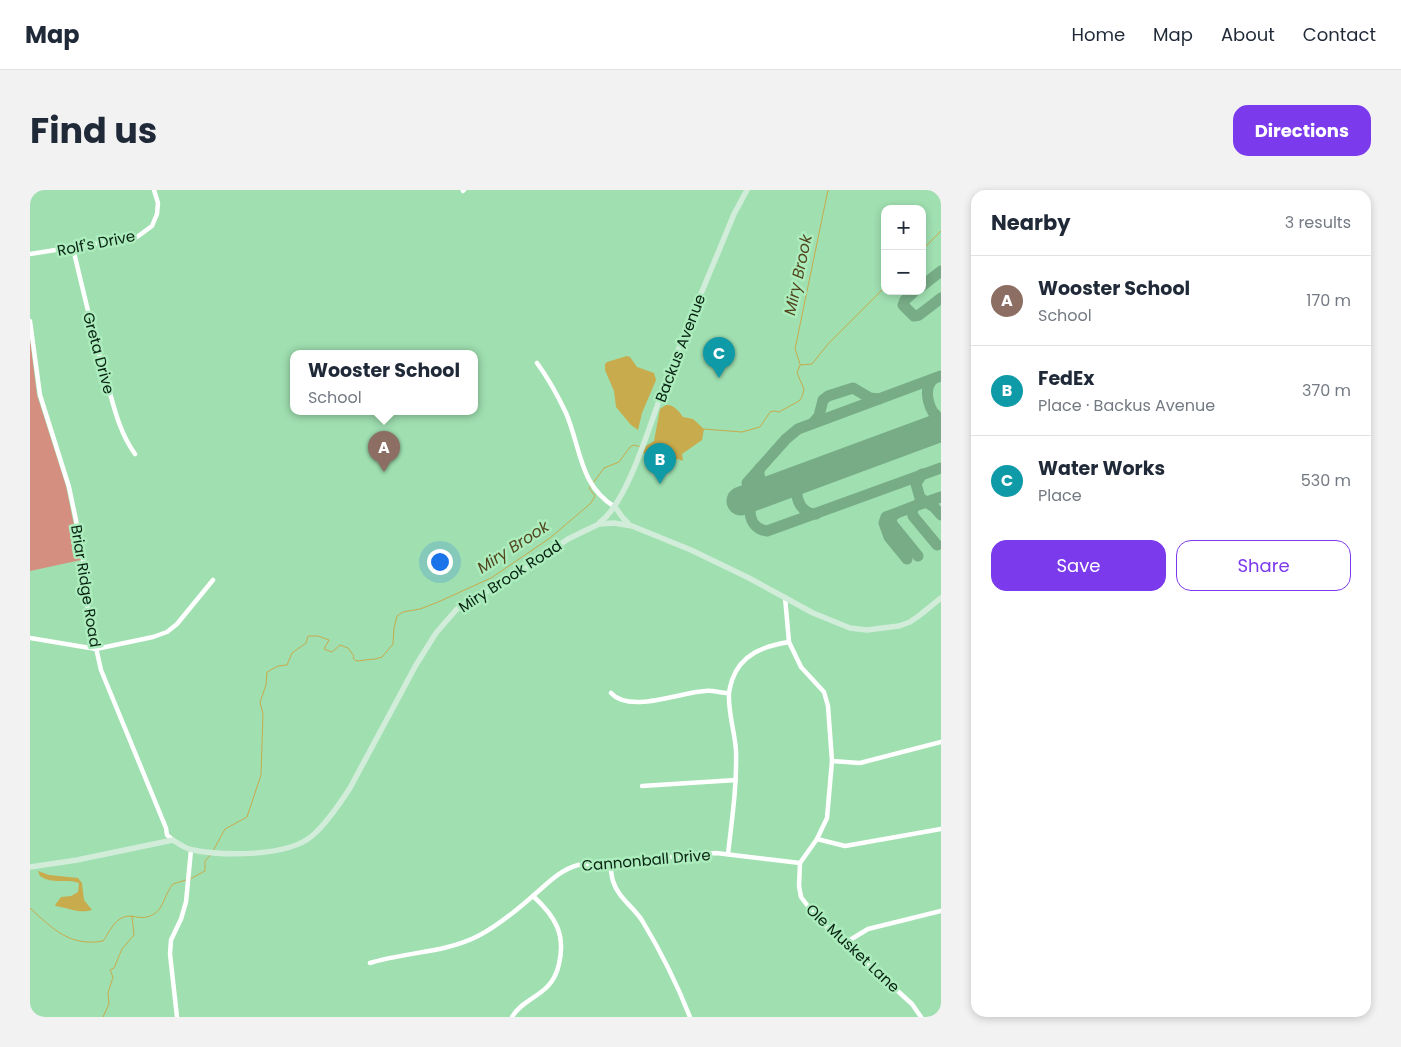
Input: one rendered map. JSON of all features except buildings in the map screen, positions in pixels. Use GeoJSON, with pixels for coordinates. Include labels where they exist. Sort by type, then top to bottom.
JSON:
{"type":"FeatureCollection","features":[{"type":"Feature","properties":{"kind":"main road","name":"Backus Avenue"},"geometry":{"type":"LineString","coordinates":[[598,524],[615,507],[626,487],[668,376],[734,214],[748,190]]}},
{"type":"Feature","properties":{"kind":"main road"},"geometry":{"type":"LineString","coordinates":[[615,507],[622,518],[632,526]]}},
{"type":"Feature","properties":{"kind":"main road","name":"Miry Brook Road"},"geometry":{"type":"LineString","coordinates":[[173,840],[191,850],[228,853],[280,850],[297,845],[311,836],[338,806],[350,788],[416,665],[445,622],[456,610],[470,600],[509,580],[568,539],[598,524],[614,522],[632,526],[713,560],[834,623],[850,628],[867,630],[899,626],[910,622],[941,598]]}},
{"type":"Feature","properties":{"kind":"main road"},"geometry":{"type":"LineString","coordinates":[[30,867],[77,860],[173,840]]}},
{"type":"Feature","properties":{"kind":"street","name":"Rolf's Drive"},"geometry":{"type":"LineString","coordinates":[[30,254],[137,237],[152,226],[157,214],[158,203],[154,190]]}},
{"type":"Feature","properties":{"kind":"street","name":"Greta Drive"},"geometry":{"type":"LineString","coordinates":[[73,248],[118,424],[135,454]]}},
{"type":"Feature","properties":{"kind":"street","name":"Briar Ridge Road"},"geometry":{"type":"LineString","coordinates":[[30,321],[40,395],[69,487],[82,549],[88,612],[101,670],[166,828],[167,835],[173,840]]}},
{"type":"Feature","properties":{"kind":"street"},"geometry":{"type":"LineString","coordinates":[[537,363],[566,413],[584,471],[592,485],[615,507]]}},
{"type":"Feature","properties":{"kind":"street"},"geometry":{"type":"LineString","coordinates":[[30,638],[96,649],[153,638],[167,632],[178,624],[213,580]]}},
{"type":"Feature","properties":{"kind":"street"},"geometry":{"type":"LineString","coordinates":[[785,597],[789,642],[801,667],[824,692],[828,706],[832,762],[826,818],[817,839],[800,863]]}},
{"type":"Feature","properties":{"kind":"street"},"geometry":{"type":"LineString","coordinates":[[728,854],[736,780],[736,749],[728,694],[738,666],[744,658],[770,645],[789,642]]}},
{"type":"Feature","properties":{"kind":"street"},"geometry":{"type":"LineString","coordinates":[[611,694],[615,698],[634,702],[651,701],[706,691],[728,694]]}},
{"type":"Feature","properties":{"kind":"street"},"geometry":{"type":"LineString","coordinates":[[832,762],[860,763],[941,742]]}},
{"type":"Feature","properties":{"kind":"street"},"geometry":{"type":"LineString","coordinates":[[642,786],[736,780]]}},
{"type":"Feature","properties":{"kind":"street"},"geometry":{"type":"LineString","coordinates":[[817,839],[845,846],[941,829]]}},
{"type":"Feature","properties":{"kind":"street"},"geometry":{"type":"LineString","coordinates":[[177,1017],[170,954],[171,940],[181,919],[188,885],[191,850]]}},
{"type":"Feature","properties":{"kind":"street","name":"Cannonball Drive"},"geometry":{"type":"LineString","coordinates":[[370,964],[404,954],[453,946],[477,937],[491,929],[561,872],[571,867],[590,863],[728,854],[800,863]]}},
{"type":"Feature","properties":{"kind":"street"},"geometry":{"type":"LineString","coordinates":[[610,862],[613,882],[620,894],[642,919],[658,947],[690,1017]]}},
{"type":"Feature","properties":{"kind":"street","name":"Ole Musket Lane"},"geometry":{"type":"LineString","coordinates":[[800,863],[799,886],[801,897],[817,918],[912,1004],[921,1017]]}},
{"type":"Feature","properties":{"kind":"street"},"geometry":{"type":"LineString","coordinates":[[512,1017],[517,1008],[527,1003],[548,986],[554,978],[560,957],[559,930],[551,916],[533,896]]}},
{"type":"Feature","properties":{"kind":"street"},"geometry":{"type":"LineString","coordinates":[[846,943],[868,929],[941,911]]}},
{"type":"Feature","properties":{"kind":"shaded area"},"geometry":{"type":"Polygon","coordinates":[[[30,339],[37,395],[66,486],[81,560],[30,571],[30,339]]]}},
{"type":"Feature","properties":{"kind":"shaded area"},"geometry":{"type":"Polygon","coordinates":[[[627,356],[630,357],[637,367],[654,373],[656,380],[642,413],[638,430],[631,425],[616,407],[614,391],[605,370],[607,362],[627,356]]]}},
{"type":"Feature","properties":{"kind":"shaded area"},"geometry":{"type":"Polygon","coordinates":[[[666,405],[678,410],[683,417],[693,419],[704,429],[702,440],[682,454],[683,461],[678,459],[654,463],[643,452],[646,446],[654,441],[660,409],[666,405]]]}},
{"type":"Feature","properties":{"kind":"shaded area"},"geometry":{"type":"Polygon","coordinates":[[[38,871],[49,875],[78,878],[82,883],[84,900],[92,910],[78,911],[56,906],[61,897],[71,896],[78,892],[79,883],[45,879],[40,876],[38,871]]]}},
{"type":"Feature","properties":{"kind":"waterway","name":"Miry Brook"},"geometry":{"type":"LineString","coordinates":[[800,364],[795,349],[828,190]]}},
{"type":"Feature","properties":{"kind":"waterway","name":"Miry Brook"},"geometry":{"type":"LineString","coordinates":[[926,246],[941,231]]}},
{"type":"Feature","properties":{"kind":"waterway","name":"Miry Brook"},"geometry":{"type":"LineString","coordinates":[[704,429],[742,432],[760,427],[770,412],[779,412],[799,401],[804,389],[797,373],[800,365],[812,364],[828,344],[881,291]]}},
{"type":"Feature","properties":{"kind":"waterway","name":"Miry Brook"},"geometry":{"type":"LineString","coordinates":[[593,483],[604,468],[619,462],[630,447],[634,445],[641,447]]}},
{"type":"Feature","properties":{"kind":"waterway","name":"Miry Brook"},"geometry":{"type":"LineString","coordinates":[[213,851],[225,829],[247,817],[261,775],[263,714],[260,702],[266,685],[267,672],[278,666],[287,665],[292,653],[306,643],[308,636],[318,636],[329,640],[324,649],[332,652],[340,645],[348,648],[356,661],[382,657],[393,644],[397,616],[403,612],[420,609],[438,602],[491,578],[550,538],[591,503],[595,496],[589,488],[591,486]]}},
{"type":"Feature","properties":{"kind":"waterway","name":"Miry Brook"},"geometry":{"type":"LineString","coordinates":[[190,879],[205,871],[205,861],[211,854]]}},
{"type":"Feature","properties":{"kind":"waterway","name":"Miry Brook"},"geometry":{"type":"LineString","coordinates":[[30,908],[46,923],[71,939],[91,942],[103,941],[115,923],[120,919],[128,916],[144,917],[154,914],[160,908],[173,884],[186,880]]}},
{"type":"Feature","properties":{"kind":"waterway"},"geometry":{"type":"LineString","coordinates":[[103,1017],[109,1004],[108,993],[113,977],[110,970],[114,968],[122,949],[134,935],[132,916]]}},
{"type":"Feature","properties":{"kind":"taxiway"},"geometry":{"type":"LineString","coordinates":[[926,283],[941,271]]}},
{"type":"Feature","properties":{"kind":"taxiway"},"geometry":{"type":"LineString","coordinates":[[911,295],[903,305],[914,316],[919,315],[941,298]]}},
{"type":"Feature","properties":{"kind":"taxiway"},"geometry":{"type":"LineString","coordinates":[[747,483],[786,439],[798,429],[941,376]]}},
{"type":"Feature","properties":{"kind":"taxiway"},"geometry":{"type":"LineString","coordinates":[[933,379],[928,389],[928,401],[933,412],[941,421]]}},
{"type":"Feature","properties":{"kind":"taxiway"},"geometry":{"type":"LineString","coordinates":[[813,423],[819,416],[823,400],[828,396],[853,388],[870,398],[879,399]]}},
{"type":"Feature","properties":{"kind":"taxiway"},"geometry":{"type":"LineString","coordinates":[[927,432],[934,423],[935,414]]}},
{"type":"Feature","properties":{"kind":"taxiway"},"geometry":{"type":"LineString","coordinates":[[927,432],[936,433],[941,436]]}},
{"type":"Feature","properties":{"kind":"taxiway"},"geometry":{"type":"LineString","coordinates":[[760,468],[759,477],[761,480],[767,485],[779,487]]}},
{"type":"Feature","properties":{"kind":"taxiway"},"geometry":{"type":"LineString","coordinates":[[757,495],[751,505],[751,517],[756,526],[767,531],[941,468]]}},
{"type":"Feature","properties":{"kind":"taxiway"},"geometry":{"type":"LineString","coordinates":[[922,474],[916,484],[920,498],[934,507],[941,515]]}},
{"type":"Feature","properties":{"kind":"taxiway"},"geometry":{"type":"LineString","coordinates":[[806,477],[797,487],[798,501],[807,512],[816,514]]}},
{"type":"Feature","properties":{"kind":"taxiway"},"geometry":{"type":"LineString","coordinates":[[937,545],[913,516],[912,511],[915,506],[941,497]]}},
{"type":"Feature","properties":{"kind":"taxiway"},"geometry":{"type":"LineString","coordinates":[[907,559],[889,537],[884,523],[886,517],[915,506]]}},
{"type":"Feature","properties":{"kind":"taxiway"},"geometry":{"type":"LineString","coordinates":[[895,514],[891,518],[892,524],[918,556]]}},
{"type":"Feature","properties":{"kind":"runway"},"geometry":{"type":"LineString","coordinates":[[741,501],[941,427]]}},
{"type":"Feature","properties":{"kind":"place","name":"Water Works"},"geometry":{"type":"Point","coordinates":[719,378]}},
{"type":"Feature","properties":{"kind":"place","name":"Wooster School"},"geometry":{"type":"Point","coordinates":[384,472]}},
{"type":"Feature","properties":{"kind":"place","name":"FedEx"},"geometry":{"type":"Point","coordinates":[660,484]}}]}
